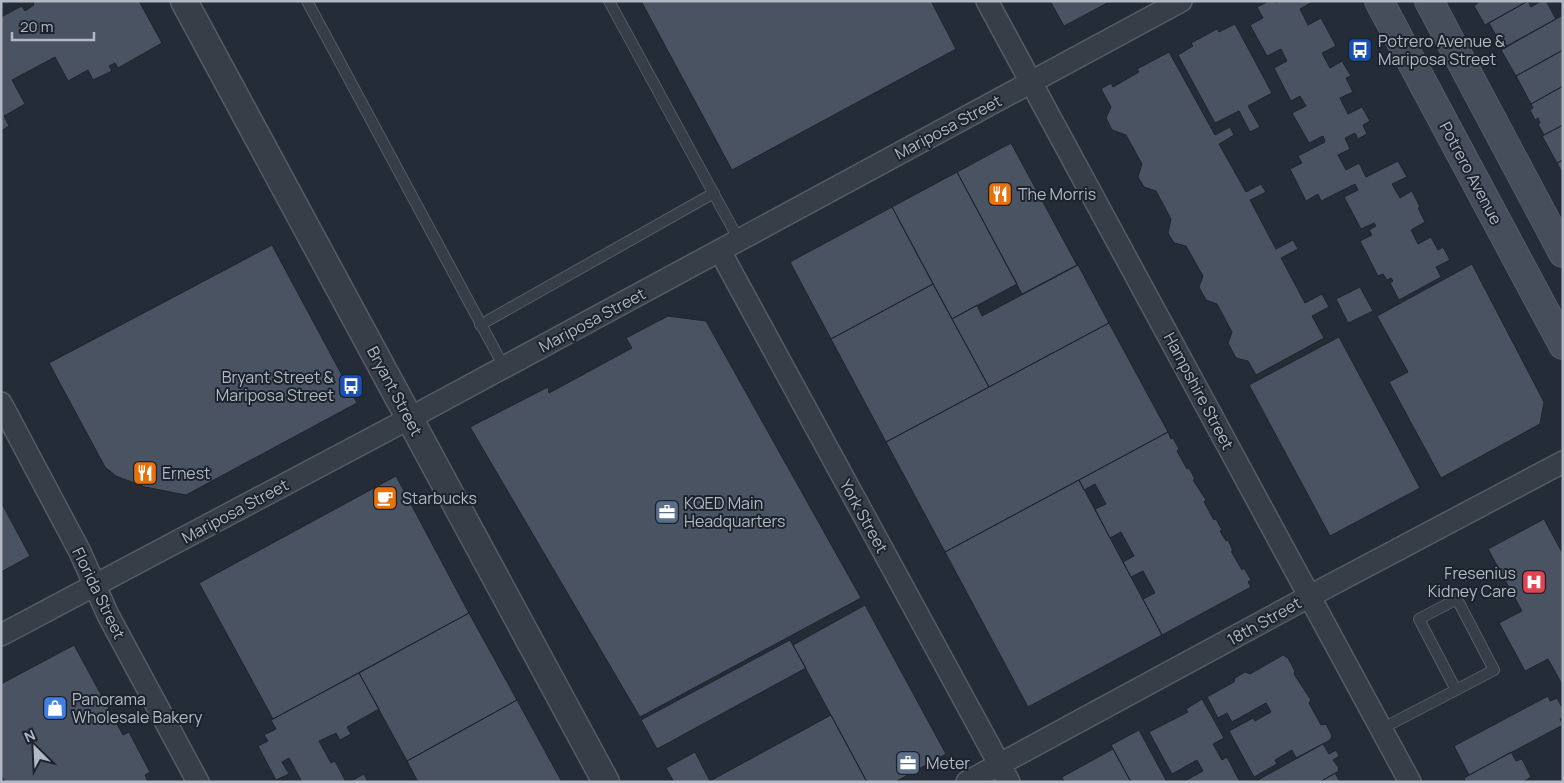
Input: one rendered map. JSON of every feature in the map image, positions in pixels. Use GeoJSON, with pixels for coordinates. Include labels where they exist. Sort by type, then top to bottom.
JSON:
{"type":"FeatureCollection","features":[{"type":"Feature","properties":{"kind":"main road","name":"Potrero Avenue"},"geometry":{"type":"LineString","coordinates":[[1380,1],[1563,345]]}},
{"type":"Feature","properties":{"kind":"main road"},"geometry":{"type":"LineString","coordinates":[[1429,1],[1563,253]]}},
{"type":"Feature","properties":{"kind":"street","name":"Bryant Street"},"geometry":{"type":"LineString","coordinates":[[184,1],[606,782]]}},
{"type":"Feature","properties":{"kind":"street","name":"Hampshire Street"},"geometry":{"type":"LineString","coordinates":[[987,1],[1410,782]]}},
{"type":"Feature","properties":{"kind":"street","name":"Mariposa Street"},"geometry":{"type":"LineString","coordinates":[[1,635],[410,418],[1181,1]]}},
{"type":"Feature","properties":{"kind":"street","name":"York Street"},"geometry":{"type":"LineString","coordinates":[[720,251],[1004,773]]}},
{"type":"Feature","properties":{"kind":"street","name":"Florida Street"},"geometry":{"type":"LineString","coordinates":[[1,403],[80,552],[108,615],[198,782]]}},
{"type":"Feature","properties":{"kind":"street","name":"18th Street"},"geometry":{"type":"LineString","coordinates":[[967,782],[1004,773],[1310,596],[1563,462]]}},
{"type":"Feature","properties":{"kind":"lane"},"geometry":{"type":"LineString","coordinates":[[307,1],[504,367]]}},
{"type":"Feature","properties":{"kind":"lane"},"geometry":{"type":"LineString","coordinates":[[609,1],[739,240]]}},
{"type":"Feature","properties":{"kind":"lane"},"geometry":{"type":"LineString","coordinates":[[480,325],[714,193]]}},
{"type":"Feature","properties":{"kind":"lane"},"geometry":{"type":"LineString","coordinates":[[1381,729],[1456,690],[1494,670],[1457,599],[1418,619],[1456,690]]}},
{"type":"Feature","properties":{"kind":"building"},"geometry":{"type":"Polygon","coordinates":[[[34,1],[139,1],[162,43],[118,68],[115,63],[109,66],[112,71],[93,80],[88,70],[68,81],[55,57],[12,80],[25,104],[4,116],[9,126],[1,131],[1,17],[22,6],[25,11],[34,5],[34,1]]]}},
{"type":"Feature","properties":{"kind":"building"},"geometry":{"type":"Polygon","coordinates":[[[641,1],[931,1],[956,49],[732,170],[641,1]]]}},
{"type":"Feature","properties":{"kind":"building"},"geometry":{"type":"Polygon","coordinates":[[[1050,1],[1111,1],[1064,26],[1050,1]]]}},
{"type":"Feature","properties":{"kind":"building"},"geometry":{"type":"Polygon","coordinates":[[[1269,1],[1275,1],[1276,3],[1279,1],[1312,2],[1300,9],[1308,25],[1321,18],[1336,46],[1322,53],[1330,68],[1342,61],[1351,76],[1346,78],[1353,92],[1340,98],[1348,114],[1362,107],[1370,121],[1363,125],[1367,134],[1358,139],[1355,133],[1345,138],[1350,149],[1338,155],[1346,170],[1359,163],[1366,177],[1398,161],[1407,177],[1392,184],[1400,198],[1412,191],[1425,222],[1411,230],[1418,244],[1431,237],[1438,250],[1443,247],[1450,260],[1436,267],[1441,277],[1399,300],[1390,283],[1393,281],[1391,278],[1387,280],[1383,274],[1378,276],[1360,241],[1372,235],[1369,230],[1376,226],[1374,223],[1361,229],[1344,197],[1358,190],[1355,184],[1321,201],[1318,194],[1306,201],[1290,169],[1302,163],[1298,156],[1325,142],[1323,136],[1309,143],[1292,113],[1306,106],[1300,96],[1291,101],[1274,68],[1287,61],[1281,49],[1267,56],[1250,25],[1263,18],[1257,7],[1269,1]]]}},
{"type":"Feature","properties":{"kind":"building"},"geometry":{"type":"Polygon","coordinates":[[[1477,1],[1528,1],[1485,25],[1474,6],[1478,3],[1477,1]]]}},
{"type":"Feature","properties":{"kind":"building"},"geometry":{"type":"Polygon","coordinates":[[[1528,1],[1531,7],[1541,1],[1546,1],[1556,19],[1503,48],[1489,23],[1528,1]]]}},
{"type":"Feature","properties":{"kind":"building"},"geometry":{"type":"Polygon","coordinates":[[[1563,15],[1563,50],[1516,76],[1501,50],[1563,15]]]}},
{"type":"Feature","properties":{"kind":"building"},"geometry":{"type":"Polygon","coordinates":[[[1235,24],[1272,93],[1248,106],[1260,127],[1250,132],[1239,111],[1215,123],[1178,55],[1193,46],[1191,43],[1217,29],[1219,32],[1235,24]]]}},
{"type":"Feature","properties":{"kind":"building"},"geometry":{"type":"Polygon","coordinates":[[[1563,50],[1563,86],[1531,104],[1516,76],[1563,50]]]}},
{"type":"Feature","properties":{"kind":"building"},"geometry":{"type":"Polygon","coordinates":[[[1169,52],[1215,135],[1230,127],[1234,135],[1219,144],[1246,192],[1261,184],[1266,192],[1250,200],[1276,249],[1293,240],[1298,249],[1281,258],[1305,303],[1322,294],[1329,307],[1312,316],[1324,338],[1256,375],[1248,361],[1236,358],[1228,343],[1232,332],[1217,304],[1206,300],[1199,287],[1203,276],[1186,246],[1174,243],[1168,233],[1171,219],[1156,191],[1144,187],[1138,177],[1142,164],[1126,135],[1112,130],[1106,118],[1111,107],[1101,89],[1111,83],[1113,87],[1139,72],[1137,69],[1169,52]]]}},
{"type":"Feature","properties":{"kind":"building"},"geometry":{"type":"Polygon","coordinates":[[[1563,86],[1563,125],[1544,135],[1538,124],[1540,123],[1538,118],[1535,120],[1530,110],[1533,108],[1531,104],[1563,86]]]}},
{"type":"Feature","properties":{"kind":"building"},"geometry":{"type":"Polygon","coordinates":[[[1563,125],[1563,160],[1557,163],[1542,136],[1563,125]]]}},
{"type":"Feature","properties":{"kind":"building"},"geometry":{"type":"Polygon","coordinates":[[[1011,143],[1077,265],[1022,294],[957,172],[1011,143]]]}},
{"type":"Feature","properties":{"kind":"building"},"geometry":{"type":"Polygon","coordinates":[[[1563,160],[1563,175],[1557,163],[1563,160]]]}},
{"type":"Feature","properties":{"kind":"building"},"geometry":{"type":"Polygon","coordinates":[[[957,172],[1017,284],[952,319],[892,207],[957,172]]]}},
{"type":"Feature","properties":{"kind":"building"},"geometry":{"type":"Polygon","coordinates":[[[892,207],[933,284],[831,339],[790,262],[892,207]]]}},
{"type":"Feature","properties":{"kind":"building"},"geometry":{"type":"Polygon","coordinates":[[[272,245],[357,403],[186,495],[145,487],[116,476],[105,467],[49,363],[272,245]]]}},
{"type":"Feature","properties":{"kind":"building"},"geometry":{"type":"Polygon","coordinates":[[[1472,264],[1544,402],[1540,424],[1441,478],[1389,382],[1408,372],[1377,316],[1472,264]]]}},
{"type":"Feature","properties":{"kind":"building"},"geometry":{"type":"Polygon","coordinates":[[[1078,265],[1109,323],[989,387],[952,319],[977,305],[982,316],[1078,265]]]}},
{"type":"Feature","properties":{"kind":"building"},"geometry":{"type":"Polygon","coordinates":[[[933,284],[989,387],[886,442],[831,339],[933,284]]]}},
{"type":"Feature","properties":{"kind":"building"},"geometry":{"type":"Polygon","coordinates":[[[1360,287],[1373,311],[1348,323],[1336,299],[1360,287]]]}},
{"type":"Feature","properties":{"kind":"building","name":"KQED Main Headquarters"},"geometry":{"type":"Polygon","coordinates":[[[668,316],[706,321],[861,598],[640,717],[470,427],[548,387],[549,393],[632,348],[626,338],[668,316]]]}},
{"type":"Feature","properties":{"kind":"building"},"geometry":{"type":"Polygon","coordinates":[[[1109,323],[1168,432],[945,552],[886,442],[1109,323]]]}},
{"type":"Feature","properties":{"kind":"building"},"geometry":{"type":"Polygon","coordinates":[[[1339,337],[1420,488],[1330,536],[1249,385],[1339,337]]]}},
{"type":"Feature","properties":{"kind":"building"},"geometry":{"type":"Polygon","coordinates":[[[1168,432],[1179,449],[1177,451],[1187,469],[1189,468],[1195,479],[1193,480],[1206,500],[1204,502],[1222,530],[1220,531],[1226,541],[1228,540],[1233,551],[1231,551],[1242,570],[1244,568],[1251,580],[1248,582],[1251,587],[1162,635],[1143,599],[1155,593],[1143,571],[1131,577],[1123,562],[1134,556],[1121,532],[1110,538],[1095,509],[1106,504],[1095,484],[1084,490],[1079,480],[1168,432]]]}},
{"type":"Feature","properties":{"kind":"building"},"geometry":{"type":"Polygon","coordinates":[[[396,476],[469,613],[273,719],[199,583],[396,476]]]}},
{"type":"Feature","properties":{"kind":"building"},"geometry":{"type":"Polygon","coordinates":[[[1079,480],[1162,635],[1028,707],[945,552],[1079,480]]]}},
{"type":"Feature","properties":{"kind":"building"},"geometry":{"type":"Polygon","coordinates":[[[1,502],[30,556],[1,572],[1,502]]]}},
{"type":"Feature","properties":{"kind":"building","name":"Fresenius Kidney Care"},"geometry":{"type":"Polygon","coordinates":[[[1544,519],[1563,554],[1563,686],[1548,659],[1525,671],[1499,623],[1522,611],[1488,549],[1544,519]]]}},
{"type":"Feature","properties":{"kind":"building"},"geometry":{"type":"Polygon","coordinates":[[[865,605],[946,754],[895,782],[867,782],[793,645],[865,605]]]}},
{"type":"Feature","properties":{"kind":"building"},"geometry":{"type":"Polygon","coordinates":[[[469,613],[517,700],[407,761],[359,673],[469,613]]]}},
{"type":"Feature","properties":{"kind":"building"},"geometry":{"type":"Polygon","coordinates":[[[790,640],[806,668],[657,749],[641,720],[790,640]]]}},
{"type":"Feature","properties":{"kind":"building","name":"Panorama Wholesale Bakery"},"geometry":{"type":"Polygon","coordinates":[[[74,645],[123,735],[129,732],[150,772],[145,775],[148,782],[5,782],[1,775],[1,684],[74,645]]]}},
{"type":"Feature","properties":{"kind":"building"},"geometry":{"type":"Polygon","coordinates":[[[1283,655],[1288,658],[1295,671],[1294,674],[1311,700],[1309,703],[1321,725],[1326,724],[1332,736],[1330,740],[1296,758],[1292,750],[1275,760],[1277,764],[1254,777],[1229,731],[1253,718],[1255,721],[1271,712],[1266,703],[1232,722],[1227,713],[1218,718],[1207,697],[1234,682],[1235,678],[1245,672],[1250,674],[1283,655]]]}},
{"type":"Feature","properties":{"kind":"building"},"geometry":{"type":"Polygon","coordinates":[[[359,673],[379,709],[347,727],[351,734],[340,740],[336,733],[319,741],[331,763],[335,761],[346,782],[302,782],[289,758],[282,762],[289,774],[276,780],[258,746],[268,741],[264,735],[276,729],[271,720],[359,673]]]}},
{"type":"Feature","properties":{"kind":"building"},"geometry":{"type":"Polygon","coordinates":[[[1548,696],[1550,701],[1557,698],[1563,709],[1563,717],[1560,719],[1563,725],[1469,775],[1454,746],[1548,696]]]}},
{"type":"Feature","properties":{"kind":"building"},"geometry":{"type":"Polygon","coordinates":[[[1202,699],[1224,738],[1213,744],[1222,760],[1227,757],[1240,782],[1183,782],[1203,771],[1197,760],[1172,774],[1149,732],[1188,712],[1186,709],[1202,699]]]}},
{"type":"Feature","properties":{"kind":"building"},"geometry":{"type":"Polygon","coordinates":[[[517,700],[562,782],[418,782],[407,761],[517,700]]]}},
{"type":"Feature","properties":{"kind":"building"},"geometry":{"type":"Polygon","coordinates":[[[831,715],[867,782],[674,782],[666,768],[695,752],[710,781],[831,715]]]}},
{"type":"Feature","properties":{"kind":"building"},"geometry":{"type":"Polygon","coordinates":[[[1139,730],[1167,782],[1131,782],[1111,745],[1139,730]]]}},
{"type":"Feature","properties":{"kind":"building"},"geometry":{"type":"Polygon","coordinates":[[[1323,744],[1329,754],[1336,750],[1339,756],[1333,760],[1339,771],[1320,782],[1256,781],[1323,744]]]}},
{"type":"Feature","properties":{"kind":"building"},"geometry":{"type":"Polygon","coordinates":[[[1113,749],[1131,782],[1064,782],[1062,777],[1113,749]]]}},
{"type":"Feature","properties":{"kind":"building"},"geometry":{"type":"Polygon","coordinates":[[[1511,752],[1516,761],[1522,759],[1531,777],[1523,782],[1466,782],[1464,778],[1511,752]]]}},
{"type":"Feature","properties":{"kind":"building"},"geometry":{"type":"Polygon","coordinates":[[[1335,773],[1340,782],[1320,782],[1335,773]]]}},
{"type":"Feature","properties":{"kind":"building"},"geometry":{"type":"Polygon","coordinates":[[[364,774],[368,782],[349,782],[364,774]]]}},
{"type":"Feature","properties":{"kind":"place","name":"Potrero Avenue & Mariposa Street"},"geometry":{"type":"Point","coordinates":[1360,50]}},
{"type":"Feature","properties":{"kind":"place","name":"The Morris"},"geometry":{"type":"Point","coordinates":[1000,194]}},
{"type":"Feature","properties":{"kind":"place","name":"Bryant Street & Mariposa Street"},"geometry":{"type":"Point","coordinates":[351,386]}},
{"type":"Feature","properties":{"kind":"place","name":"Ernest"},"geometry":{"type":"Point","coordinates":[145,473]}},
{"type":"Feature","properties":{"kind":"place","name":"Starbucks"},"geometry":{"type":"Point","coordinates":[385,498]}},
{"type":"Feature","properties":{"kind":"place","name":"KQED Main Headquarters"},"geometry":{"type":"Point","coordinates":[667,512]}},
{"type":"Feature","properties":{"kind":"place","name":"Fresenius Kidney Care"},"geometry":{"type":"Point","coordinates":[1534,582]}},
{"type":"Feature","properties":{"kind":"place","name":"Panorama Wholesale Bakery"},"geometry":{"type":"Point","coordinates":[55,708]}},
{"type":"Feature","properties":{"kind":"place","name":"Meter"},"geometry":{"type":"Point","coordinates":[908,763]}}]}
